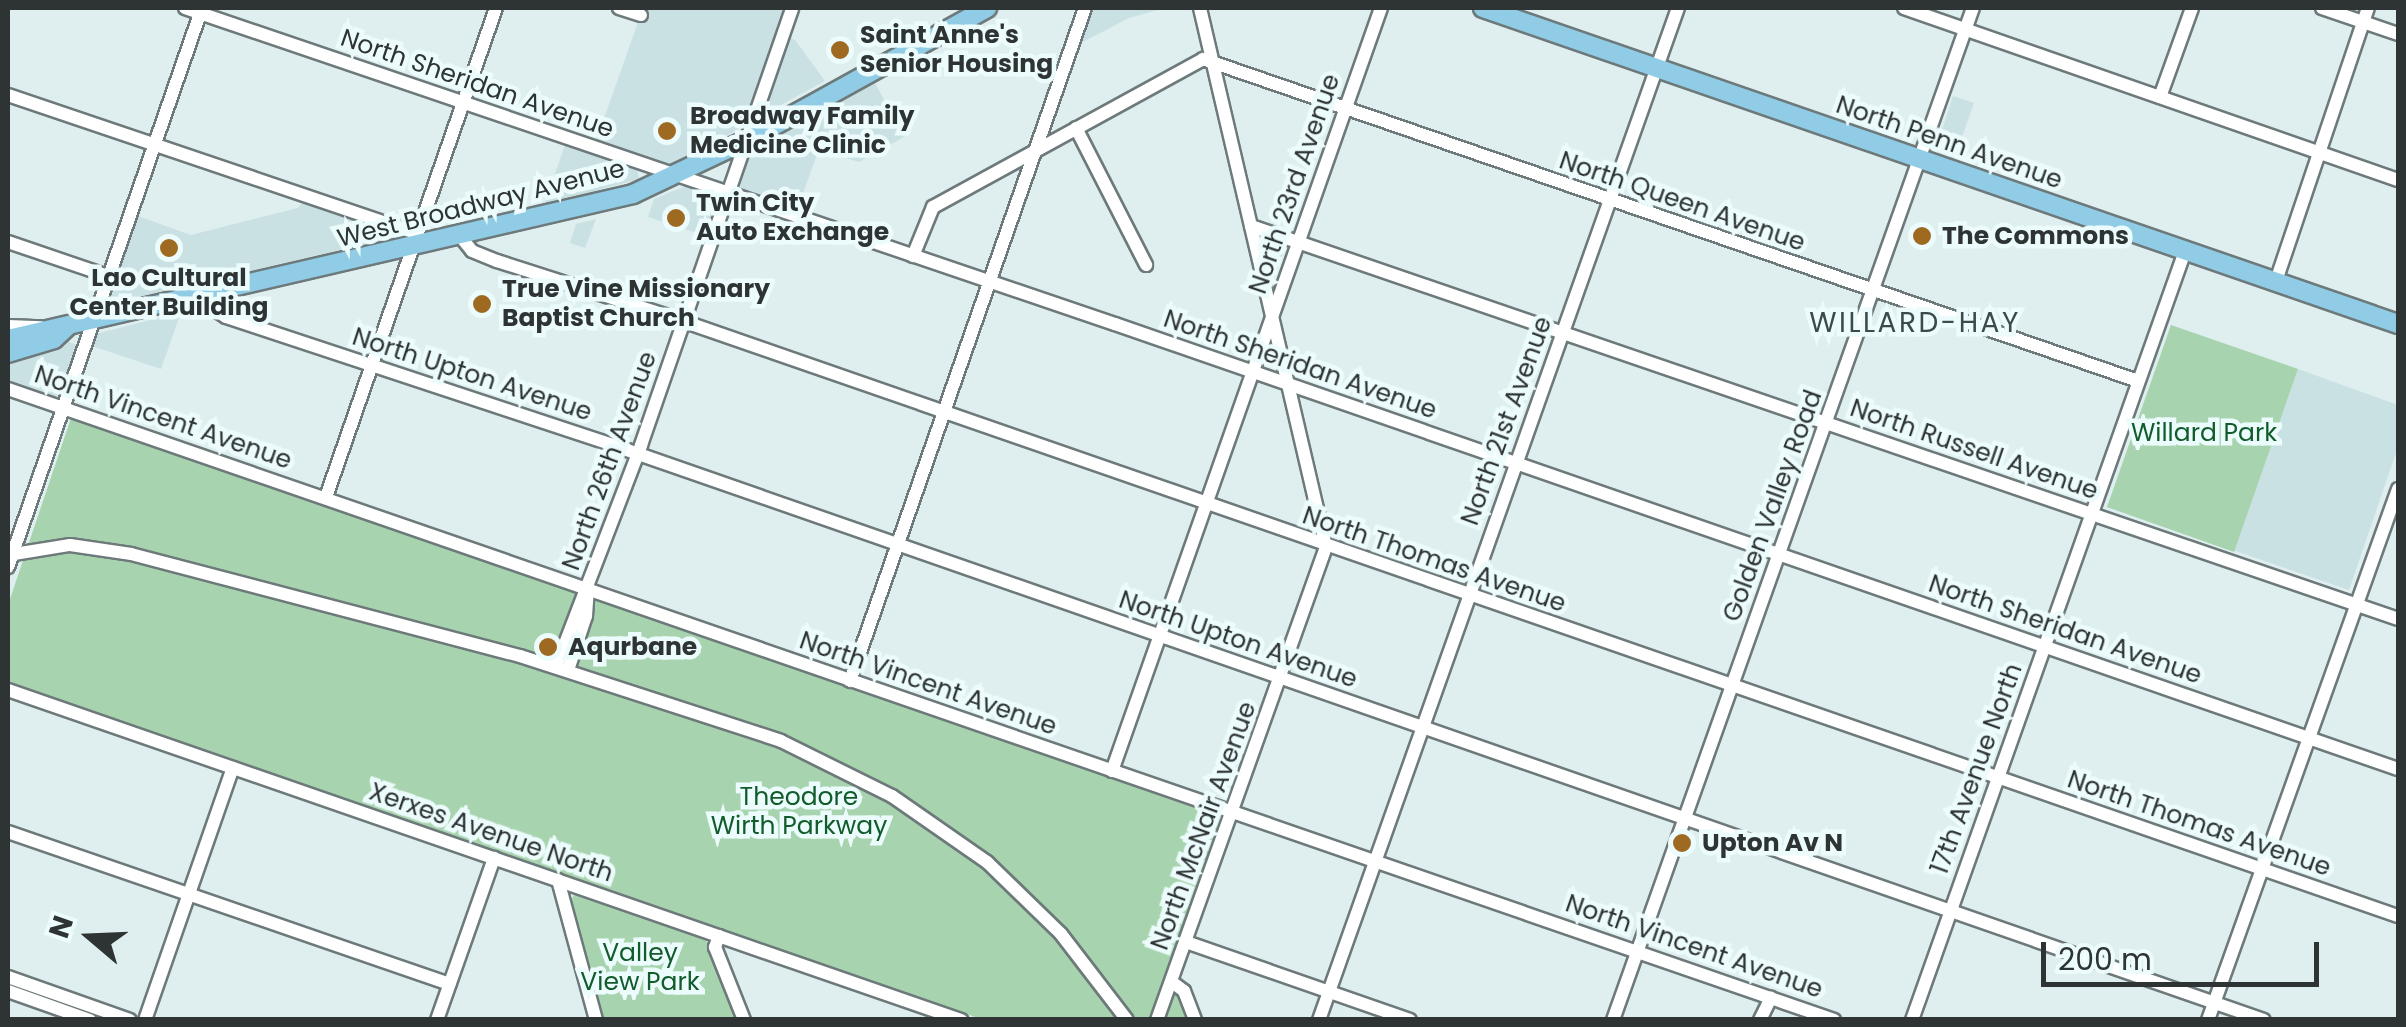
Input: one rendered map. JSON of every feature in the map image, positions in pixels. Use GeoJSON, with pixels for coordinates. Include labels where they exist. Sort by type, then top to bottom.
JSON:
{"type":"FeatureCollection","features":[{"type":"Feature","properties":{"kind":"main road","name":"West Broadway Avenue"},"geometry":{"type":"LineString","coordinates":[[8,340],[415,241],[460,236],[614,200],[675,176],[987,8]]}},
{"type":"Feature","properties":{"kind":"main road","name":"North Penn Avenue"},"geometry":{"type":"LineString","coordinates":[[1484,8],[2398,324]]}},
{"type":"Feature","properties":{"kind":"main road","name":"West Broadway Avenue"},"geometry":{"type":"LineString","coordinates":[[8,353],[54,339],[59,327]]}},
{"type":"Feature","properties":{"kind":"street","name":"North Sheridan Avenue"},"geometry":{"type":"LineString","coordinates":[[185,8],[201,10],[2398,769]]}},
{"type":"Feature","properties":{"kind":"street"},"geometry":{"type":"LineString","coordinates":[[326,497],[496,8]]}},
{"type":"Feature","properties":{"kind":"street"},"geometry":{"type":"LineString","coordinates":[[619,8],[642,15]]}},
{"type":"Feature","properties":{"kind":"street","name":"North 26th Avenue"},"geometry":{"type":"LineString","coordinates":[[562,669],[586,616],[588,590],[792,8]]}},
{"type":"Feature","properties":{"kind":"street"},"geometry":{"type":"LineString","coordinates":[[850,681],[1084,8]]}},
{"type":"Feature","properties":{"kind":"street"},"geometry":{"type":"LineString","coordinates":[[1200,8],[1326,547]]}},
{"type":"Feature","properties":{"kind":"street","name":"North 23rd Avenue"},"geometry":{"type":"LineString","coordinates":[[1112,771],[1381,8]]}},
{"type":"Feature","properties":{"kind":"street","name":"North 21st Avenue"},"geometry":{"type":"LineString","coordinates":[[1319,1020],[1678,8]]}},
{"type":"Feature","properties":{"kind":"street"},"geometry":{"type":"LineString","coordinates":[[1904,8],[2398,180]]}},
{"type":"Feature","properties":{"kind":"street","name":"Golden Valley Road"},"geometry":{"type":"LineString","coordinates":[[1614,1020],[1973,8]]}},
{"type":"Feature","properties":{"kind":"street"},"geometry":{"type":"LineString","coordinates":[[2160,97],[2192,8]]}},
{"type":"Feature","properties":{"kind":"street"},"geometry":{"type":"LineString","coordinates":[[2322,8],[2398,34]]}},
{"type":"Feature","properties":{"kind":"street"},"geometry":{"type":"LineString","coordinates":[[2276,281],[2368,8]]}},
{"type":"Feature","properties":{"kind":"street"},"geometry":{"type":"LineString","coordinates":[[201,10],[63,408],[12,538],[9,559],[70,546],[130,554],[352,609],[562,669],[781,741],[906,804],[987,862],[1101,980],[1128,1020]]}},
{"type":"Feature","properties":{"kind":"street"},"geometry":{"type":"LineString","coordinates":[[913,256],[932,208],[1197,62],[1212,62]]}},
{"type":"Feature","properties":{"kind":"street","name":"North Queen Avenue"},"geometry":{"type":"LineString","coordinates":[[1212,62],[2138,381]]}},
{"type":"Feature","properties":{"kind":"street"},"geometry":{"type":"LineString","coordinates":[[8,94],[415,241]]}},
{"type":"Feature","properties":{"kind":"street"},"geometry":{"type":"LineString","coordinates":[[1076,128],[1146,265]]}},
{"type":"Feature","properties":{"kind":"street","name":"North Russell Avenue"},"geometry":{"type":"LineString","coordinates":[[1251,226],[2398,619]]}},
{"type":"Feature","properties":{"kind":"street","name":"North Thomas Avenue"},"geometry":{"type":"LineString","coordinates":[[460,236],[480,255],[2398,916]]}},
{"type":"Feature","properties":{"kind":"street"},"geometry":{"type":"LineString","coordinates":[[8,242],[108,276]]}},
{"type":"Feature","properties":{"kind":"street","name":"17th Avenue North"},"geometry":{"type":"LineString","coordinates":[[1912,1020],[2185,252]]}},
{"type":"Feature","properties":{"kind":"street","name":"North Upton Avenue"},"geometry":{"type":"LineString","coordinates":[[210,293],[215,310],[226,317],[637,454],[2264,1020]]}},
{"type":"Feature","properties":{"kind":"street","name":"West Broadway Avenue"},"geometry":{"type":"LineString","coordinates":[[8,326],[59,327]]}},
{"type":"Feature","properties":{"kind":"street","name":"North Vincent Avenue"},"geometry":{"type":"LineString","coordinates":[[8,389],[1834,1020]]}},
{"type":"Feature","properties":{"kind":"street"},"geometry":{"type":"LineString","coordinates":[[2208,1020],[2398,490]]}},
{"type":"Feature","properties":{"kind":"street","name":"North McNair Avenue"},"geometry":{"type":"LineString","coordinates":[[1157,1020],[1326,547]]}},
{"type":"Feature","properties":{"kind":"street","name":"Xerxes Avenue North"},"geometry":{"type":"LineString","coordinates":[[8,690],[960,1020]]}},
{"type":"Feature","properties":{"kind":"street"},"geometry":{"type":"LineString","coordinates":[[145,1020],[233,768]]}},
{"type":"Feature","properties":{"kind":"street"},"geometry":{"type":"LineString","coordinates":[[8,832],[450,984]]}},
{"type":"Feature","properties":{"kind":"street"},"geometry":{"type":"LineString","coordinates":[[438,1020],[494,858]]}},
{"type":"Feature","properties":{"kind":"street"},"geometry":{"type":"LineString","coordinates":[[558,880],[596,1020]]}},
{"type":"Feature","properties":{"kind":"street"},"geometry":{"type":"LineString","coordinates":[[718,936],[715,946],[744,1020]]}},
{"type":"Feature","properties":{"kind":"street"},"geometry":{"type":"LineString","coordinates":[[1186,942],[1410,1020]]}},
{"type":"Feature","properties":{"kind":"street"},"geometry":{"type":"LineString","coordinates":[[8,977],[130,1020]]}},
{"type":"Feature","properties":{"kind":"street"},"geometry":{"type":"LineString","coordinates":[[1172,982],[1184,991],[1195,1020]]}},
{"type":"Feature","properties":{"kind":"street"},"geometry":{"type":"LineString","coordinates":[[8,991],[90,1020]]}},
{"type":"Feature","properties":{"kind":"street"},"geometry":{"type":"LineString","coordinates":[[1760,1020],[1771,998]]}},
{"type":"Feature","properties":{"kind":"shaded area"},"geometry":{"type":"Polygon","coordinates":[[[635,8],[784,8],[744,126],[672,166],[596,141],[642,11],[635,8]]]}},
{"type":"Feature","properties":{"kind":"shaded area"},"geometry":{"type":"Polygon","coordinates":[[[1091,8],[1165,8],[1129,18],[1077,45],[1091,8]]]}},
{"type":"Feature","properties":{"kind":"shaded area"},"geometry":{"type":"Polygon","coordinates":[[[786,37],[795,40],[825,81],[764,114],[786,37]]]}},
{"type":"Feature","properties":{"kind":"shaded area"},"geometry":{"type":"Polygon","coordinates":[[[875,83],[904,137],[859,162],[819,149],[797,210],[737,192],[734,183],[746,154],[875,83]]]}},
{"type":"Feature","properties":{"kind":"shaded area"},"geometry":{"type":"Polygon","coordinates":[[[1953,96],[1974,103],[1952,165],[1939,157],[1936,149],[1953,96]]]}},
{"type":"Feature","properties":{"kind":"shaded area"},"geometry":{"type":"Polygon","coordinates":[[[565,145],[637,167],[639,179],[544,205],[565,145]]]}},
{"type":"Feature","properties":{"kind":"shaded area"},"geometry":{"type":"Polygon","coordinates":[[[688,185],[719,197],[706,236],[648,217],[654,199],[688,185]]]}},
{"type":"Feature","properties":{"kind":"shaded area"},"geometry":{"type":"Polygon","coordinates":[[[303,202],[389,231],[391,238],[116,302],[109,298],[135,215],[191,235],[298,208],[303,202]]]}},
{"type":"Feature","properties":{"kind":"shaded area"},"geometry":{"type":"Polygon","coordinates":[[[596,219],[585,248],[570,243],[576,224],[596,219]]]}},
{"type":"Feature","properties":{"kind":"shaded area"},"geometry":{"type":"Polygon","coordinates":[[[181,312],[161,369],[92,346],[96,334],[181,312]]]}},
{"type":"Feature","properties":{"kind":"shaded area"},"geometry":{"type":"Polygon","coordinates":[[[67,341],[77,345],[60,395],[53,397],[8,381],[8,359],[67,341]]]}},
{"type":"Feature","properties":{"kind":"shaded area"},"geometry":{"type":"Polygon","coordinates":[[[2298,369],[2398,405],[2398,447],[2349,590],[2107,507],[2276,431],[2298,369]]]}},
{"type":"Feature","properties":{"kind":"green space"},"geometry":{"type":"Polygon","coordinates":[[[1264,242],[1284,249],[1273,283],[1264,242]]]}},
{"type":"Feature","properties":{"kind":"green space","name":"Willard Park"},"geometry":{"type":"Polygon","coordinates":[[[2171,325],[2298,369],[2234,552],[2107,507],[2171,325]]]}},
{"type":"Feature","properties":{"kind":"green space","name":"Theodore Wirth Parkway"},"geometry":{"type":"Polygon","coordinates":[[[71,418],[1221,815],[1223,821],[1157,1009],[1150,1019],[981,1019],[8,682],[8,605],[71,418]]]}},
{"type":"Feature","properties":{"kind":"green space","name":"Valley View Park"},"geometry":{"type":"Polygon","coordinates":[[[574,895],[705,938],[738,1019],[602,1019],[570,902],[574,895]]]}},
{"type":"Feature","properties":{"kind":"green space"},"geometry":{"type":"Polygon","coordinates":[[[1178,994],[1190,1019],[1163,1020],[1172,995],[1178,994]]]}},
{"type":"Feature","properties":{"kind":"place","name":"Saint Anne's Senior Housing"},"geometry":{"type":"Point","coordinates":[840,50]}},
{"type":"Feature","properties":{"kind":"place","name":"Broadway Family Medicine Clinic"},"geometry":{"type":"Point","coordinates":[667,131]}},
{"type":"Feature","properties":{"kind":"place","name":"Twin City Auto Exchange"},"geometry":{"type":"Point","coordinates":[676,218]}},
{"type":"Feature","properties":{"kind":"place","name":"The Commons"},"geometry":{"type":"Point","coordinates":[1922,236]}},
{"type":"Feature","properties":{"kind":"place","name":"Lao Cultural Center Building"},"geometry":{"type":"Point","coordinates":[169,248]}},
{"type":"Feature","properties":{"kind":"place","name":"True Vine Missionary Baptist Church"},"geometry":{"type":"Point","coordinates":[482,304]}},
{"type":"Feature","properties":{"kind":"place","name":"Aqurbane"},"geometry":{"type":"Point","coordinates":[548,647]}},
{"type":"Feature","properties":{"kind":"place","name":"Upton Av N"},"geometry":{"type":"Point","coordinates":[1682,843]}},
{"type":"Feature","properties":{"kind":"district","name":"WILLARD-HAY"},"geometry":{"type":"Point","coordinates":[1915,323]}}]}
